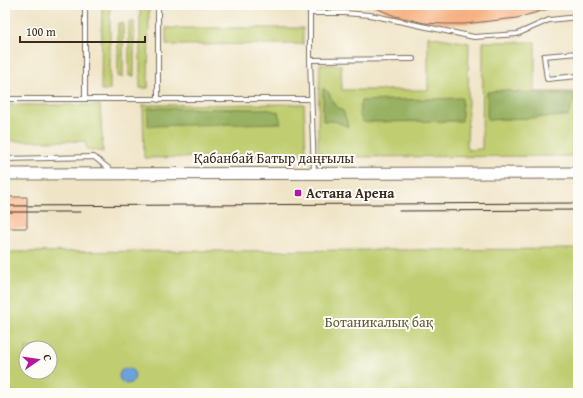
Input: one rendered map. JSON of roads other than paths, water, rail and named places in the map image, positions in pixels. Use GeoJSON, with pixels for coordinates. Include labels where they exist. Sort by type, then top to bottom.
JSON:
{"type":"FeatureCollection","features":[{"type":"Feature","properties":{"kind":"main road","name":"Қабанбай Батыр даңғылы"},"geometry":{"type":"LineString","coordinates":[[543,173],[578,170]]}},
{"type":"Feature","properties":{"kind":"main road","name":"Қабанбай Батыр даңғылы"},"geometry":{"type":"LineString","coordinates":[[5,174],[578,173]]}},
{"type":"Feature","properties":{"kind":"lane"},"geometry":{"type":"LineString","coordinates":[[85,5],[85,99]]}},
{"type":"Feature","properties":{"kind":"lane"},"geometry":{"type":"LineString","coordinates":[[158,5],[158,100]]}},
{"type":"Feature","properties":{"kind":"lane"},"geometry":{"type":"LineString","coordinates":[[310,5],[310,60],[314,173]]}},
{"type":"Feature","properties":{"kind":"lane"},"geometry":{"type":"LineString","coordinates":[[310,13],[370,15],[474,37],[517,34],[549,20],[578,18]]}},
{"type":"Feature","properties":{"kind":"lane"},"geometry":{"type":"LineString","coordinates":[[578,53],[544,56],[547,79],[578,76]]}},
{"type":"Feature","properties":{"kind":"lane"},"geometry":{"type":"LineString","coordinates":[[310,60],[413,59]]}},
{"type":"Feature","properties":{"kind":"lane"},"geometry":{"type":"LineString","coordinates":[[5,99],[311,99]]}},
{"type":"Feature","properties":{"kind":"lane"},"geometry":{"type":"LineString","coordinates":[[5,159],[94,157],[116,174]]}},
{"type":"Feature","properties":{"kind":"water"},"geometry":{"type":"Polygon","coordinates":[[[124,368],[130,368],[135,373],[133,382],[130,384],[124,384],[119,379],[119,373],[124,368]]]}},
{"type":"Feature","properties":{"kind":"tram line"},"geometry":{"type":"LineString","coordinates":[[5,206],[578,203]]}},
{"type":"Feature","properties":{"kind":"tram line"},"geometry":{"type":"LineString","coordinates":[[399,211],[578,210]]}},
{"type":"Feature","properties":{"kind":"tram line"},"geometry":{"type":"LineString","coordinates":[[5,212],[81,212]]}},
{"type":"Feature","properties":{"kind":"place","name":"Астана Арена"},"geometry":{"type":"Point","coordinates":[298,193]}},
{"type":"Feature","properties":{"kind":"park label","name":"Ботаникалық бақ"},"geometry":{"type":"Point","coordinates":[379,322]}}]}
